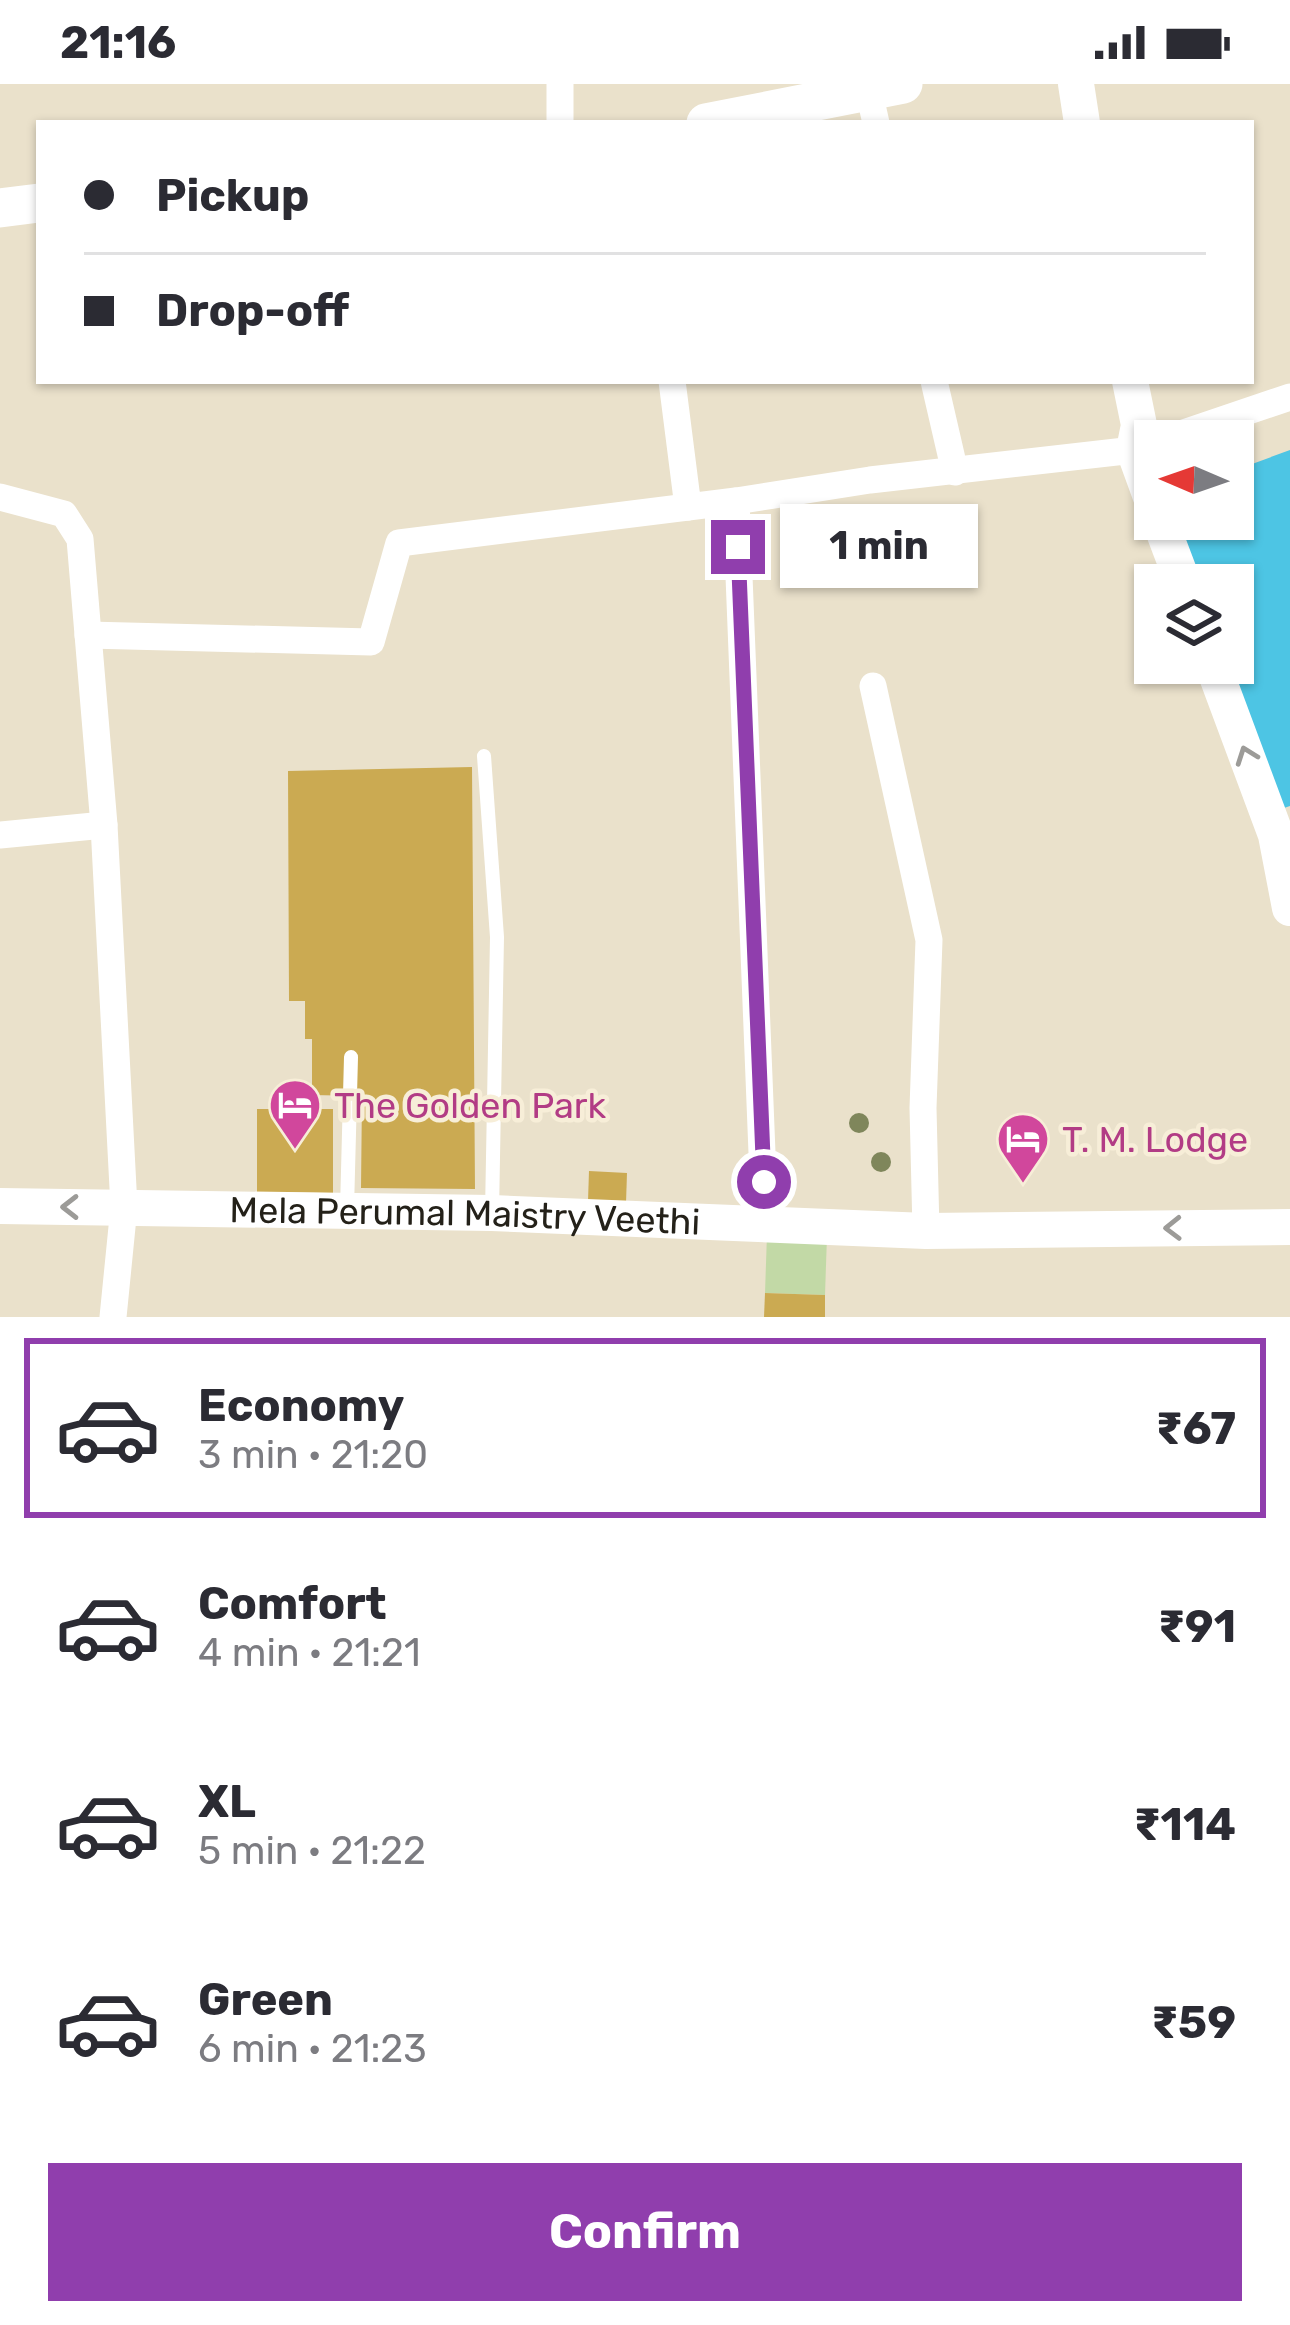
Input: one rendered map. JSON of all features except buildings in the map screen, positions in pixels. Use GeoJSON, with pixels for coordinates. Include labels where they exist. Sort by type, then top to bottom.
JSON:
{"type":"FeatureCollection","features":[{"type":"Feature","properties":{"kind":"main road"},"geometry":{"type":"LineString","coordinates":[[729,120],[882,100]]}},
{"type":"Feature","properties":{"kind":"main road"},"geometry":{"type":"LineString","coordinates":[[0,208],[36,203]]}},
{"type":"Feature","properties":{"kind":"street"},"geometry":{"type":"LineString","coordinates":[[560,84],[560,120]]}},
{"type":"Feature","properties":{"kind":"street"},"geometry":{"type":"LineString","coordinates":[[1076,84],[1082,120]]}},
{"type":"Feature","properties":{"kind":"street"},"geometry":{"type":"LineString","coordinates":[[671,384],[688,507]]}},
{"type":"Feature","properties":{"kind":"street"},"geometry":{"type":"LineString","coordinates":[[935,384],[955,472]]}},
{"type":"Feature","properties":{"kind":"street"},"geometry":{"type":"LineString","coordinates":[[1131,384],[1138,420]]}},
{"type":"Feature","properties":{"kind":"street"},"geometry":{"type":"LineString","coordinates":[[1223,420],[1290,397]]}},
{"type":"Feature","properties":{"kind":"street"},"geometry":{"type":"LineString","coordinates":[[88,635],[371,642],[399,543],[1134,447]]}},
{"type":"Feature","properties":{"kind":"street"},"geometry":{"type":"LineString","coordinates":[[0,497],[64,514],[74,524],[104,825],[124,1207],[113,1317]]}},
{"type":"Feature","properties":{"kind":"street"},"geometry":{"type":"LineString","coordinates":[[736,502],[765,1228]]}},
{"type":"Feature","properties":{"kind":"street"},"geometry":{"type":"LineString","coordinates":[[1221,684],[1283,832],[1290,908]]}},
{"type":"Feature","properties":{"kind":"street"},"geometry":{"type":"LineString","coordinates":[[873,686],[928,940],[926,1231]]}},
{"type":"Feature","properties":{"kind":"street"},"geometry":{"type":"LineString","coordinates":[[0,835],[104,825]]}},
{"type":"Feature","properties":{"kind":"street","name":"Mela Perumal Maistry Veethi"},"geometry":{"type":"LineString","coordinates":[[0,1206],[346,1209],[926,1231],[1290,1227]]}},
{"type":"Feature","properties":{"kind":"lane"},"geometry":{"type":"LineString","coordinates":[[484,756],[496,938],[492,1213]]}},
{"type":"Feature","properties":{"kind":"lane"},"geometry":{"type":"LineString","coordinates":[[346,1209],[350,1057]]}},
{"type":"Feature","properties":{"kind":"green space"},"geometry":{"type":"Polygon","coordinates":[[[767,1234],[827,1236],[825,1295],[765,1293],[767,1234]]]}},
{"type":"Feature","properties":{"kind":"water"},"geometry":{"type":"Polygon","coordinates":[[[1290,450],[1290,806],[1275,811],[1230,684],[1254,684],[1254,564],[1189,564],[1180,540],[1254,540],[1254,463],[1290,450]]]}},
{"type":"Feature","properties":{"kind":"place","name":"The Golden Park"},"geometry":{"type":"Point","coordinates":[295,1151]}},
{"type":"Feature","properties":{"kind":"place","name":"T. M. Lodge"},"geometry":{"type":"Point","coordinates":[1023,1185]}},
{"type":"Feature","properties":{"kind":"route"},"geometry":{"type":"LineString","coordinates":[[738,547],[764,1182]]}}]}
